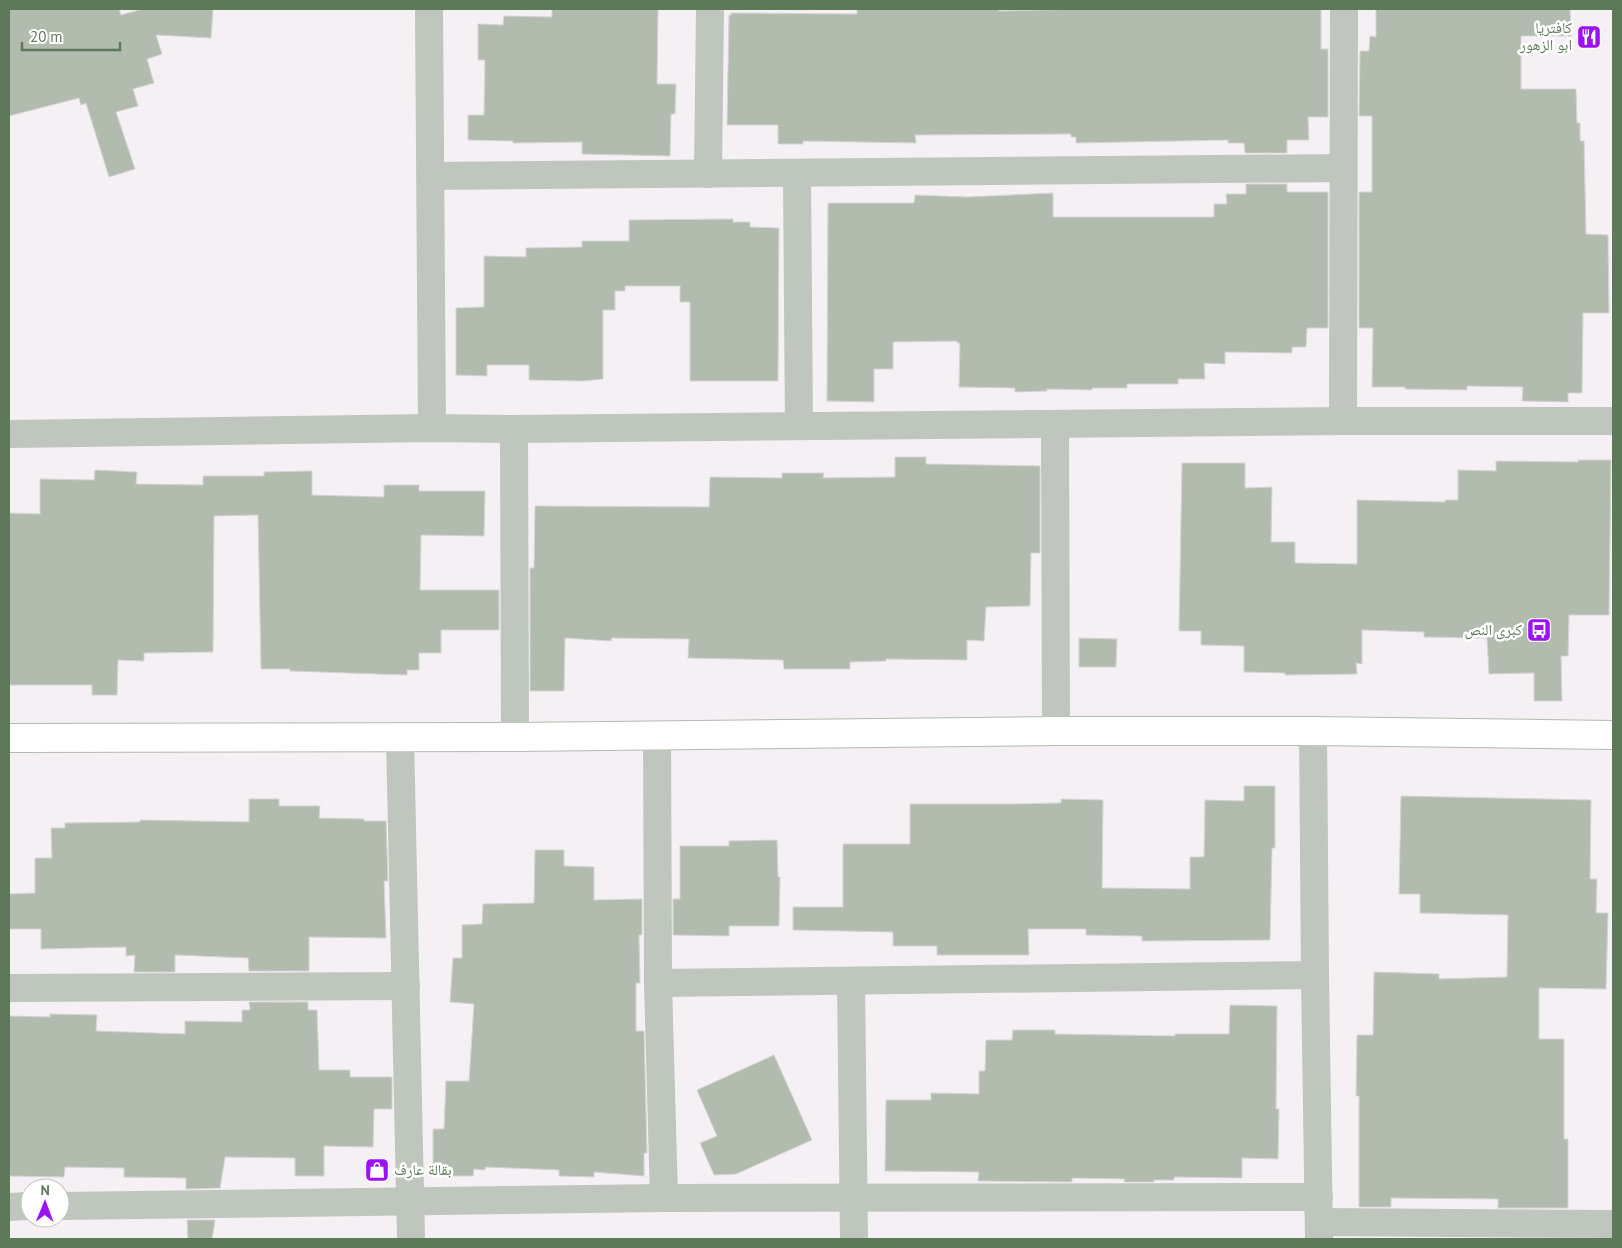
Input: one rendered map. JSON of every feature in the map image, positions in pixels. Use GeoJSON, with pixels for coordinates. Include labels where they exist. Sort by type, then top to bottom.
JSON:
{"type":"FeatureCollection","features":[{"type":"Feature","properties":{"kind":"street"},"geometry":{"type":"LineString","coordinates":[[429,9],[432,428]]}},
{"type":"Feature","properties":{"kind":"street"},"geometry":{"type":"LineString","coordinates":[[708,174],[710,9]]}},
{"type":"Feature","properties":{"kind":"street"},"geometry":{"type":"LineString","coordinates":[[1343,421],[1344,9]]}},
{"type":"Feature","properties":{"kind":"street"},"geometry":{"type":"LineString","coordinates":[[431,176],[1343,168]]}},
{"type":"Feature","properties":{"kind":"street"},"geometry":{"type":"LineString","coordinates":[[797,174],[799,426]]}},
{"type":"Feature","properties":{"kind":"street"},"geometry":{"type":"LineString","coordinates":[[9,434],[432,428],[514,429],[1613,420]]}},
{"type":"Feature","properties":{"kind":"street"},"geometry":{"type":"LineString","coordinates":[[1055,424],[1056,731]]}},
{"type":"Feature","properties":{"kind":"street"},"geometry":{"type":"LineString","coordinates":[[514,429],[515,737]]}},
{"type":"Feature","properties":{"kind":"street"},"geometry":{"type":"LineString","coordinates":[[1313,730],[1319,1219]]}},
{"type":"Feature","properties":{"kind":"street"},"geometry":{"type":"LineString","coordinates":[[9,738],[515,737],[1313,730],[1613,735]]}},
{"type":"Feature","properties":{"kind":"street"},"geometry":{"type":"LineString","coordinates":[[657,735],[658,983],[664,1198]]}},
{"type":"Feature","properties":{"kind":"street"},"geometry":{"type":"LineString","coordinates":[[400,737],[411,1239]]}},
{"type":"Feature","properties":{"kind":"street"},"geometry":{"type":"LineString","coordinates":[[658,983],[1315,975]]}},
{"type":"Feature","properties":{"kind":"street"},"geometry":{"type":"LineString","coordinates":[[851,981],[854,1239]]}},
{"type":"Feature","properties":{"kind":"street"},"geometry":{"type":"LineString","coordinates":[[9,988],[406,986]]}},
{"type":"Feature","properties":{"kind":"street"},"geometry":{"type":"LineString","coordinates":[[70,1206],[410,1200],[853,1198],[1319,1219],[1613,1224]]}},
{"type":"Feature","properties":{"kind":"building"},"geometry":{"type":"Polygon","coordinates":[[[9,9],[119,9],[121,15],[143,9],[213,9],[211,38],[156,35],[162,54],[147,59],[154,83],[133,89],[138,106],[116,112],[135,169],[109,177],[86,103],[81,105],[79,98],[9,116],[9,9]]]}},
{"type":"Feature","properties":{"kind":"building"},"geometry":{"type":"Polygon","coordinates":[[[552,9],[658,9],[657,84],[676,84],[675,114],[671,114],[670,156],[582,154],[582,142],[513,143],[513,141],[468,140],[468,115],[484,115],[485,60],[478,60],[478,24],[503,25],[504,16],[552,17],[552,9]]]}},
{"type":"Feature","properties":{"kind":"building"},"geometry":{"type":"Polygon","coordinates":[[[857,9],[999,9],[999,11],[1321,9],[1321,49],[1328,49],[1328,117],[1308,117],[1309,140],[1287,140],[1287,153],[1245,153],[1244,143],[1228,143],[1228,140],[1076,143],[1076,137],[1071,137],[1071,134],[915,135],[916,143],[803,141],[803,144],[778,144],[778,125],[727,125],[729,15],[731,13],[857,14],[857,9]]]}},
{"type":"Feature","properties":{"kind":"building"},"geometry":{"type":"Polygon","coordinates":[[[1376,9],[1570,9],[1571,36],[1521,36],[1521,89],[1576,89],[1577,123],[1580,123],[1580,141],[1584,141],[1586,234],[1608,235],[1609,313],[1583,313],[1582,393],[1568,393],[1568,402],[1522,401],[1523,387],[1467,386],[1467,390],[1372,387],[1373,328],[1359,328],[1359,192],[1372,192],[1372,116],[1359,116],[1360,51],[1369,51],[1370,36],[1376,37],[1376,9]]]}},
{"type":"Feature","properties":{"kind":"building"},"geometry":{"type":"Polygon","coordinates":[[[1246,184],[1287,184],[1287,192],[1328,192],[1328,328],[1307,328],[1306,347],[1292,347],[1292,353],[1225,352],[1225,364],[1204,363],[1205,379],[1178,379],[1178,384],[1127,384],[1127,388],[1092,388],[1092,390],[1047,389],[1047,391],[1015,392],[1015,388],[959,387],[960,343],[957,343],[957,341],[893,342],[893,369],[874,369],[874,402],[827,401],[828,203],[914,203],[915,195],[967,197],[1053,193],[1053,217],[1214,217],[1214,204],[1227,204],[1226,194],[1246,194],[1246,184]]]}},
{"type":"Feature","properties":{"kind":"building"},"geometry":{"type":"Polygon","coordinates":[[[733,219],[733,222],[750,222],[750,227],[779,228],[778,381],[690,381],[690,302],[680,302],[680,286],[625,286],[625,291],[615,291],[615,310],[603,310],[603,379],[583,381],[529,380],[529,365],[487,365],[487,376],[456,375],[456,308],[484,307],[484,256],[526,257],[526,248],[582,247],[582,241],[629,241],[629,220],[733,219]]]}},
{"type":"Feature","properties":{"kind":"building"},"geometry":{"type":"Polygon","coordinates":[[[895,457],[926,457],[926,464],[1040,466],[1040,553],[1031,553],[1030,606],[986,607],[984,641],[967,640],[967,660],[886,659],[886,661],[850,662],[850,669],[784,669],[783,660],[688,658],[689,639],[612,638],[611,641],[565,638],[564,691],[530,691],[530,568],[534,568],[535,506],[709,507],[710,477],[782,478],[782,473],[824,473],[823,478],[895,477],[895,457]]]}},
{"type":"Feature","properties":{"kind":"building"},"geometry":{"type":"Polygon","coordinates":[[[1578,460],[1611,460],[1609,615],[1569,615],[1568,656],[1561,656],[1562,701],[1534,701],[1534,673],[1489,674],[1487,638],[1424,637],[1424,632],[1362,630],[1362,664],[1356,663],[1357,674],[1285,675],[1285,673],[1244,672],[1244,646],[1201,645],[1201,631],[1179,631],[1182,463],[1245,463],[1245,488],[1272,487],[1271,542],[1295,542],[1295,563],[1357,564],[1357,500],[1445,502],[1445,500],[1458,500],[1458,470],[1496,471],[1496,461],[1578,462],[1578,460]]]}},
{"type":"Feature","properties":{"kind":"building"},"geometry":{"type":"Polygon","coordinates":[[[95,470],[137,472],[136,484],[203,485],[203,476],[264,476],[264,472],[312,471],[312,495],[384,497],[384,485],[419,485],[419,491],[485,491],[484,536],[421,535],[420,590],[499,590],[499,630],[441,630],[441,653],[419,653],[419,670],[407,670],[407,675],[261,669],[258,515],[214,516],[213,652],[144,653],[144,661],[118,660],[117,695],[92,695],[92,685],[9,685],[9,513],[40,514],[40,479],[94,480],[95,470]]]}},
{"type":"Feature","properties":{"kind":"building"},"geometry":{"type":"Polygon","coordinates":[[[1079,638],[1117,639],[1116,667],[1079,667],[1079,638]]]}},
{"type":"Feature","properties":{"kind":"building"},"geometry":{"type":"Polygon","coordinates":[[[1244,786],[1275,786],[1275,848],[1272,848],[1270,940],[1142,941],[1142,936],[1086,935],[1086,929],[1028,929],[1029,955],[937,955],[937,946],[893,946],[893,932],[793,930],[793,907],[843,907],[843,844],[910,844],[910,804],[1061,803],[1061,799],[1103,800],[1102,888],[1190,889],[1190,857],[1204,857],[1205,800],[1244,801],[1244,786]]]}},
{"type":"Feature","properties":{"kind":"building"},"geometry":{"type":"Polygon","coordinates":[[[1401,796],[1591,800],[1590,879],[1597,879],[1596,913],[1608,913],[1606,989],[1539,988],[1539,1039],[1564,1039],[1564,1139],[1568,1139],[1568,1208],[1498,1208],[1498,1199],[1391,1198],[1391,1207],[1359,1207],[1359,1096],[1356,1096],[1357,1035],[1373,1035],[1374,972],[1439,974],[1439,979],[1507,977],[1508,915],[1420,913],[1420,894],[1399,894],[1401,796]]]}},
{"type":"Feature","properties":{"kind":"building"},"geometry":{"type":"Polygon","coordinates":[[[249,799],[279,799],[279,806],[320,806],[319,818],[386,821],[388,881],[384,881],[386,938],[309,937],[309,971],[249,971],[248,958],[175,955],[175,972],[134,972],[135,955],[126,956],[126,947],[41,949],[41,929],[9,929],[9,894],[35,893],[35,858],[52,858],[51,828],[65,828],[65,823],[140,822],[140,820],[249,822],[249,799]]]}},
{"type":"Feature","properties":{"kind":"building"},"geometry":{"type":"Polygon","coordinates":[[[777,840],[778,877],[780,877],[779,926],[729,926],[729,936],[673,935],[673,899],[680,899],[680,846],[729,846],[729,841],[777,840]]]}},
{"type":"Feature","properties":{"kind":"building"},"geometry":{"type":"Polygon","coordinates":[[[535,850],[564,850],[564,866],[594,867],[594,900],[642,899],[642,935],[639,935],[640,983],[636,983],[636,1031],[644,1031],[647,1153],[644,1153],[644,1176],[594,1172],[594,1177],[559,1176],[559,1170],[485,1167],[485,1170],[474,1169],[473,1176],[433,1176],[433,1129],[444,1129],[446,1081],[469,1081],[474,1004],[450,1002],[453,958],[462,958],[462,925],[482,924],[483,904],[534,903],[535,850]]]}},
{"type":"Feature","properties":{"kind":"building"},"geometry":{"type":"Polygon","coordinates":[[[249,1002],[308,1002],[308,1010],[317,1010],[319,1070],[350,1070],[350,1077],[392,1077],[392,1109],[374,1109],[373,1147],[324,1146],[324,1176],[295,1176],[295,1158],[225,1157],[220,1188],[186,1189],[186,1178],[124,1177],[124,1168],[65,1167],[64,1177],[9,1176],[9,1016],[50,1017],[50,1014],[97,1015],[96,1031],[185,1034],[185,1021],[242,1022],[242,1010],[250,1010],[249,1002]]]}},
{"type":"Feature","properties":{"kind":"building"},"geometry":{"type":"Polygon","coordinates":[[[1230,1005],[1277,1006],[1276,1109],[1279,1109],[1278,1159],[1242,1158],[1242,1178],[1174,1177],[1174,1180],[1154,1180],[1154,1182],[1124,1182],[1125,1179],[1072,1178],[1072,1182],[978,1181],[979,1172],[885,1171],[886,1100],[931,1100],[931,1093],[979,1094],[979,1071],[985,1071],[986,1040],[1012,1040],[1013,1030],[1055,1030],[1055,1034],[1175,1036],[1175,1034],[1229,1034],[1230,1005]]]}},
{"type":"Feature","properties":{"kind":"building"},"geometry":{"type":"Polygon","coordinates":[[[774,1055],[812,1140],[736,1174],[714,1175],[700,1143],[717,1136],[697,1090],[774,1055]]]}},
{"type":"Feature","properties":{"kind":"building"},"geometry":{"type":"Polygon","coordinates":[[[187,1220],[215,1220],[212,1239],[188,1239],[187,1220]]]}},
{"type":"Feature","properties":{"kind":"place","name":"كافتريا ابو الزهور"},"geometry":{"type":"Point","coordinates":[1589,37]}},
{"type":"Feature","properties":{"kind":"place","name":"كبرى النص"},"geometry":{"type":"Point","coordinates":[1539,630]}},
{"type":"Feature","properties":{"kind":"place","name":"بقالة عارف"},"geometry":{"type":"Point","coordinates":[377,1170]}}]}
